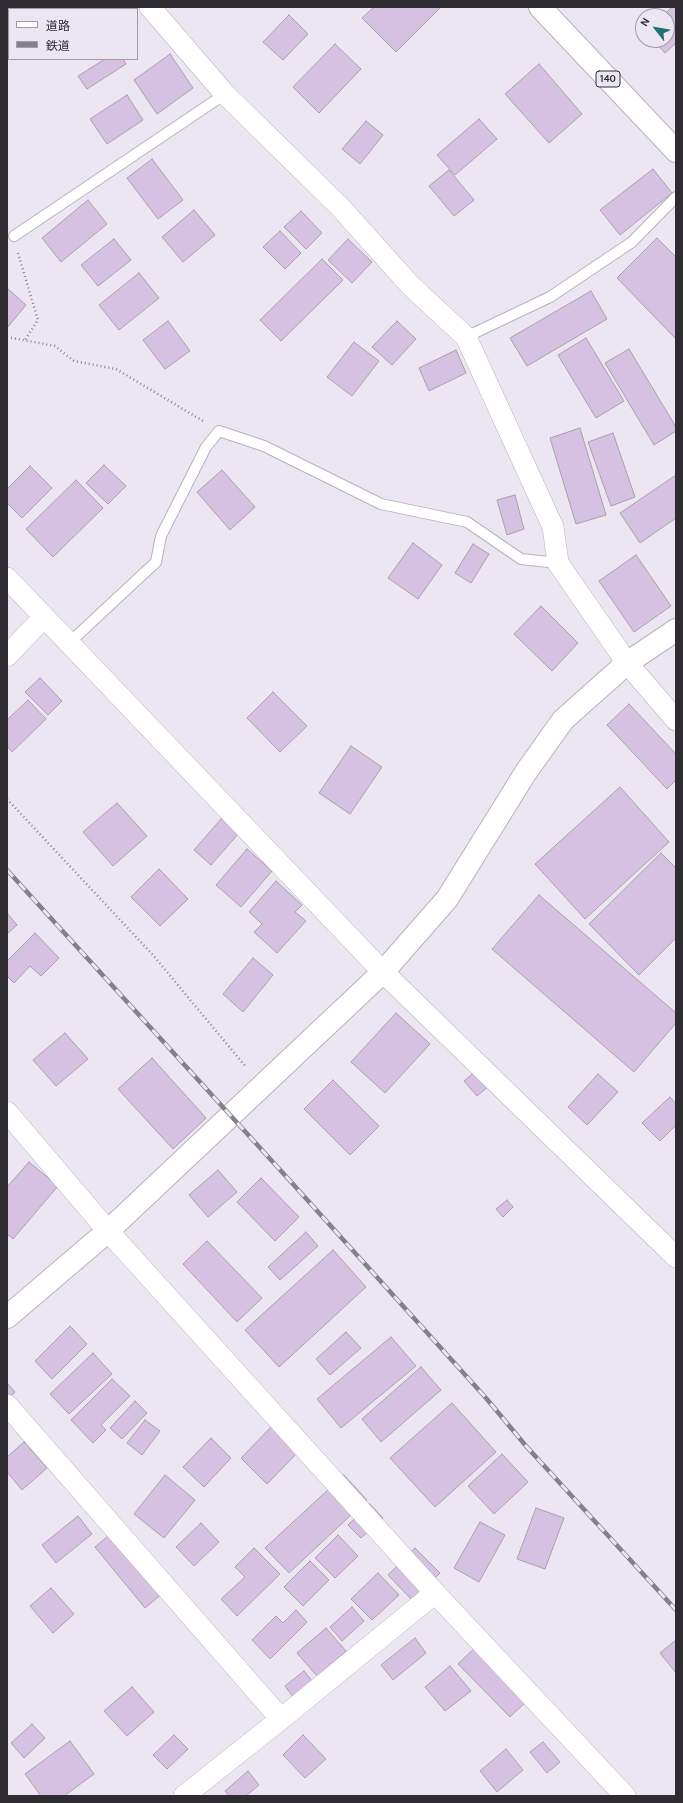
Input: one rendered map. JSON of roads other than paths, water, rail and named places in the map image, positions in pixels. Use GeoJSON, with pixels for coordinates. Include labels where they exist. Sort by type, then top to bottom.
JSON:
{"type":"FeatureCollection","features":[{"type":"Feature","properties":{"kind":"main road","name":"140"},"geometry":{"type":"LineString","coordinates":[[540,7],[676,151]]}},
{"type":"Feature","properties":{"kind":"main road"},"geometry":{"type":"LineString","coordinates":[[7,1318],[108,1231],[383,972],[447,899],[526,772],[563,720],[627,663],[676,630]]}},
{"type":"Feature","properties":{"kind":"street"},"geometry":{"type":"LineString","coordinates":[[150,7],[225,94],[341,208],[410,285],[466,337],[553,527],[558,563],[627,663],[676,720]]}},
{"type":"Feature","properties":{"kind":"street"},"geometry":{"type":"LineString","coordinates":[[7,578],[383,972],[676,1257]]}},
{"type":"Feature","properties":{"kind":"street"},"geometry":{"type":"LineString","coordinates":[[7,656],[44,616]]}},
{"type":"Feature","properties":{"kind":"street"},"geometry":{"type":"LineString","coordinates":[[7,1112],[108,1231],[435,1593],[624,1796]]}},
{"type":"Feature","properties":{"kind":"street"},"geometry":{"type":"LineString","coordinates":[[7,1405],[281,1719]]}},
{"type":"Feature","properties":{"kind":"street"},"geometry":{"type":"LineString","coordinates":[[184,1796],[435,1593]]}},
{"type":"Feature","properties":{"kind":"lane"},"geometry":{"type":"LineString","coordinates":[[14,236],[225,94]]}},
{"type":"Feature","properties":{"kind":"lane"},"geometry":{"type":"LineString","coordinates":[[466,337],[550,297],[582,276],[632,242],[676,197]]}},
{"type":"Feature","properties":{"kind":"lane"},"geometry":{"type":"LineString","coordinates":[[69,643],[156,562],[161,536],[206,447],[219,431],[264,446],[381,504],[467,522],[521,559],[558,563]]}},
{"type":"Feature","properties":{"kind":"railway"},"geometry":{"type":"LineString","coordinates":[[7,870],[292,1183],[486,1398],[526,1446],[676,1610]]}}]}
